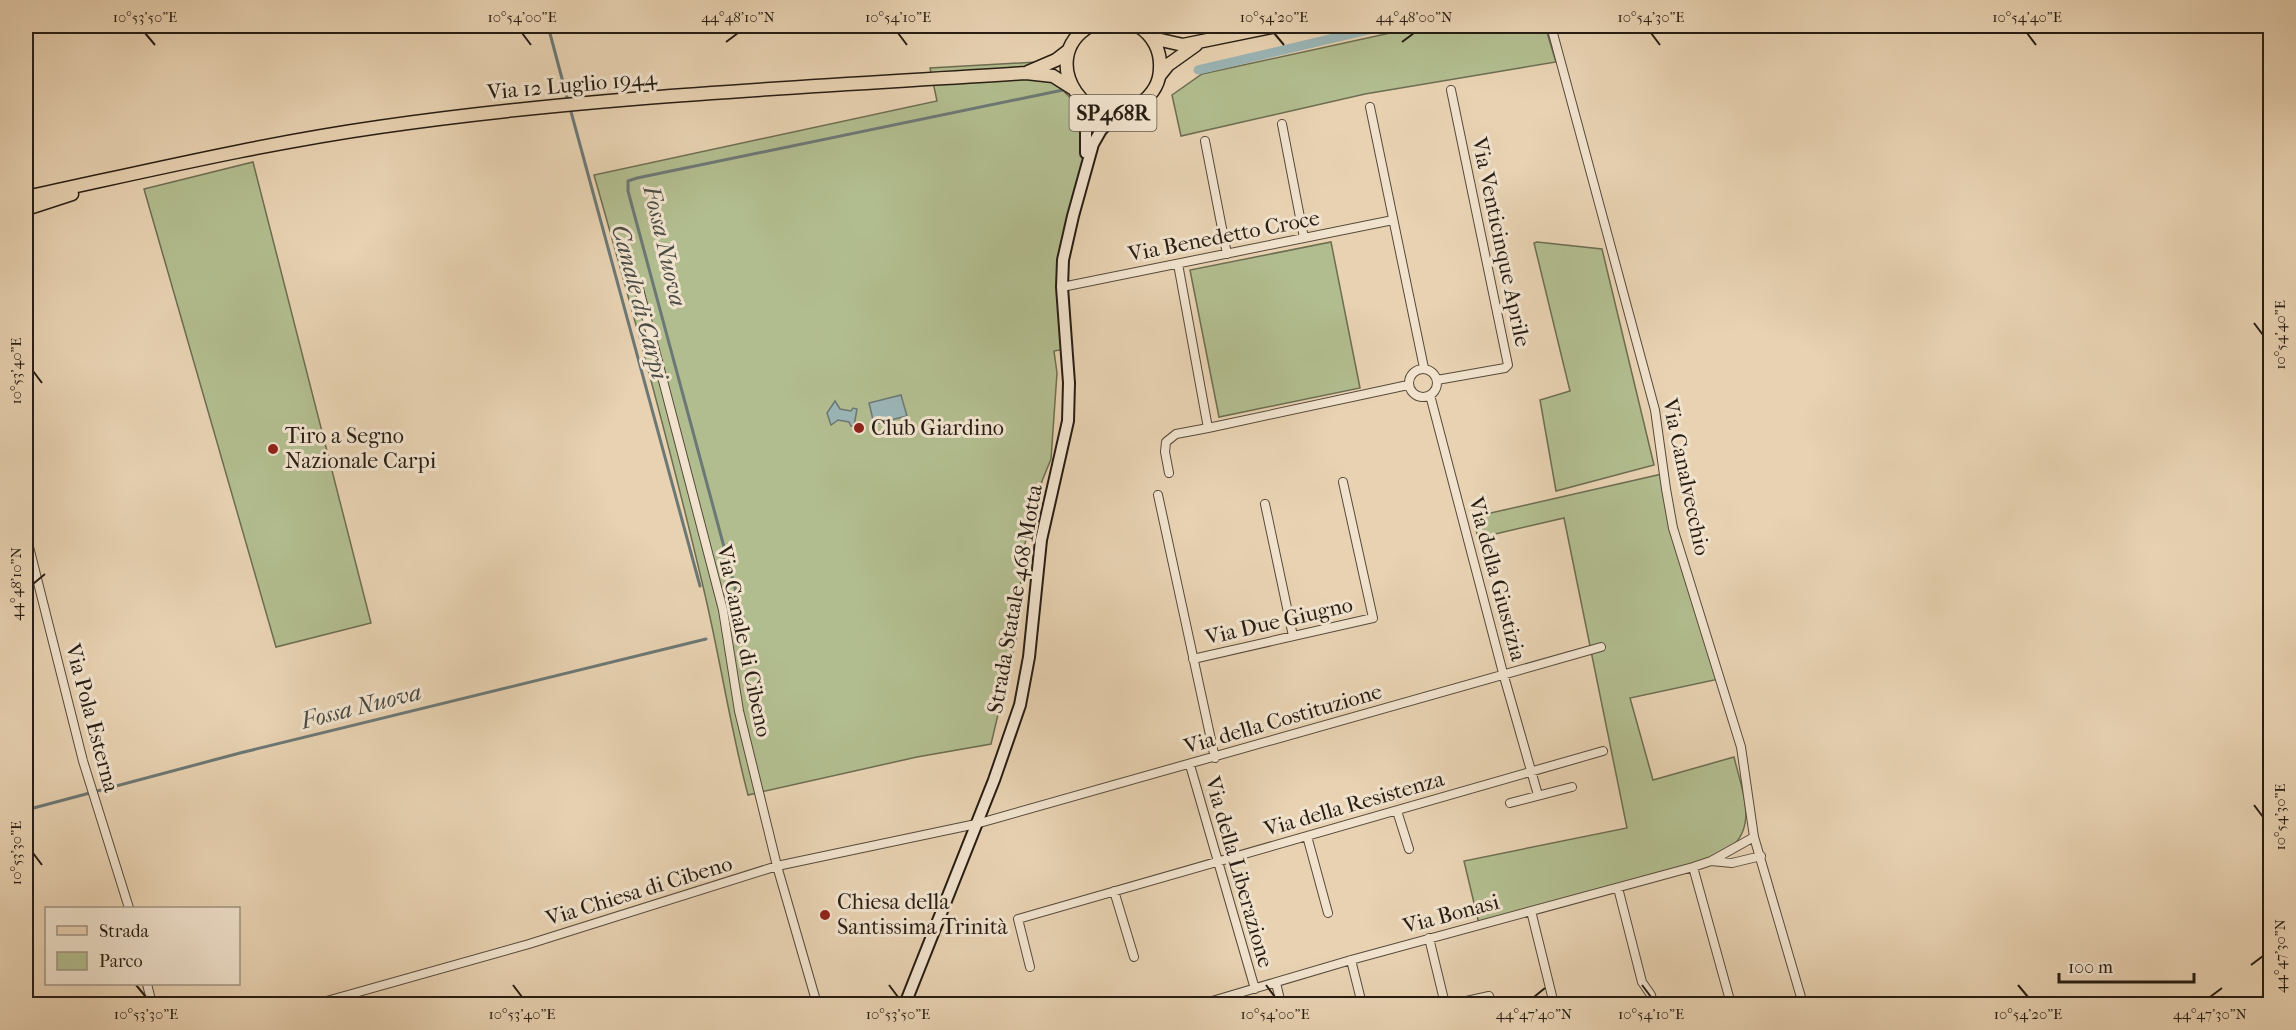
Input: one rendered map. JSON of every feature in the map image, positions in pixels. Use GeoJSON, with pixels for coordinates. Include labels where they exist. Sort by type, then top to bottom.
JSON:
{"type":"FeatureCollection","features":[{"type":"Feature","properties":{"kind":"main road"},"geometry":{"type":"LineString","coordinates":[[1026,73],[1056,60],[1069,50],[1075,38],[1090,26]]}},
{"type":"Feature","properties":{"kind":"main road"},"geometry":{"type":"LineString","coordinates":[[1144,30],[1183,45],[1276,26]]}},
{"type":"Feature","properties":{"kind":"main road","name":"SP468R"},"geometry":{"type":"LineString","coordinates":[[1069,50],[1067,69],[1072,88],[1081,100],[1102,112],[1127,111],[1148,98],[1156,87],[1160,75],[1161,62],[1158,50],[1144,30]]}},
{"type":"Feature","properties":{"kind":"main road"},"geometry":{"type":"LineString","coordinates":[[1160,75],[1168,65],[1201,42]]}},
{"type":"Feature","properties":{"kind":"main road"},"geometry":{"type":"LineString","coordinates":[[1026,73],[1053,76],[1072,88]]}},
{"type":"Feature","properties":{"kind":"main road","name":"Via 12 Luglio 1944"},"geometry":{"type":"LineString","coordinates":[[26,197],[127,175],[379,127],[558,105],[1026,73]]}},
{"type":"Feature","properties":{"kind":"main road"},"geometry":{"type":"LineString","coordinates":[[1081,100],[1086,124],[1086,163]]}},
{"type":"Feature","properties":{"kind":"main road"},"geometry":{"type":"LineString","coordinates":[[1086,163],[1101,130],[1111,120],[1127,111]]}},
{"type":"Feature","properties":{"kind":"main road","name":"Strada Statale 468 Motta"},"geometry":{"type":"LineString","coordinates":[[904,1005],[1009,741],[1024,688],[1041,540],[1068,421],[1069,383],[1062,286],[1063,260],[1086,163]]}},
{"type":"Feature","properties":{"kind":"main road","name":"Via 12 Luglio 1944"},"geometry":{"type":"LineString","coordinates":[[26,209],[127,175]]}},
{"type":"Feature","properties":{"kind":"street","name":"Via Canalvecchio"},"geometry":{"type":"LineString","coordinates":[[1551,26],[1655,410],[1673,528],[1741,747],[1754,837],[1803,1005]]}},
{"type":"Feature","properties":{"kind":"street","name":"Via Venticinque Aprile"},"geometry":{"type":"LineString","coordinates":[[1437,380],[1505,368],[1508,364],[1451,90]]}},
{"type":"Feature","properties":{"kind":"street"},"geometry":{"type":"LineString","coordinates":[[1370,107],[1424,368],[1434,374],[1437,380],[1437,386],[1430,395],[1420,397],[1414,394],[1408,386]]}},
{"type":"Feature","properties":{"kind":"street"},"geometry":{"type":"LineString","coordinates":[[1282,124],[1304,238]]}},
{"type":"Feature","properties":{"kind":"street"},"geometry":{"type":"LineString","coordinates":[[1204,141],[1227,254]]}},
{"type":"Feature","properties":{"kind":"street","name":"Via Benedetto Croce"},"geometry":{"type":"LineString","coordinates":[[1062,286],[1393,220]]}},
{"type":"Feature","properties":{"kind":"street"},"geometry":{"type":"LineString","coordinates":[[1178,264],[1208,428]]}},
{"type":"Feature","properties":{"kind":"street","name":"Via Canale di Cibeno"},"geometry":{"type":"LineString","coordinates":[[638,285],[723,610],[739,711],[777,866],[817,1005]]}},
{"type":"Feature","properties":{"kind":"street"},"geometry":{"type":"LineString","coordinates":[[1408,386],[1412,373],[1424,368]]}},
{"type":"Feature","properties":{"kind":"street"},"geometry":{"type":"LineString","coordinates":[[1169,473],[1165,452],[1166,442],[1176,434],[1408,386]]}},
{"type":"Feature","properties":{"kind":"street","name":"Via della Giustizia"},"geometry":{"type":"LineString","coordinates":[[1430,395],[1503,674],[1538,795]]}},
{"type":"Feature","properties":{"kind":"street","name":"Via Due Giugno"},"geometry":{"type":"LineString","coordinates":[[1193,659],[1372,618],[1343,482]]}},
{"type":"Feature","properties":{"kind":"street"},"geometry":{"type":"LineString","coordinates":[[1158,495],[1215,758]]}},
{"type":"Feature","properties":{"kind":"street"},"geometry":{"type":"LineString","coordinates":[[1265,504],[1293,636]]}},
{"type":"Feature","properties":{"kind":"street","name":"Via Pola Esterna"},"geometry":{"type":"LineString","coordinates":[[26,535],[88,777],[128,907]]}},
{"type":"Feature","properties":{"kind":"street","name":"Via della Costituzione"},"geometry":{"type":"LineString","coordinates":[[976,824],[1600,647]]}},
{"type":"Feature","properties":{"kind":"street","name":"Via della Resistenza"},"geometry":{"type":"LineString","coordinates":[[1030,967],[1018,919],[1532,770],[1603,752]]}},
{"type":"Feature","properties":{"kind":"street","name":"Via della Liberazione"},"geometry":{"type":"LineString","coordinates":[[1190,765],[1216,862],[1255,989]]}},
{"type":"Feature","properties":{"kind":"street"},"geometry":{"type":"LineString","coordinates":[[1510,803],[1572,787]]}},
{"type":"Feature","properties":{"kind":"street"},"geometry":{"type":"LineString","coordinates":[[1397,811],[1409,849]]}},
{"type":"Feature","properties":{"kind":"street","name":"Via Chiesa di Cibeno"},"geometry":{"type":"LineString","coordinates":[[316,1005],[529,944],[777,866],[976,824]]}},
{"type":"Feature","properties":{"kind":"street"},"geometry":{"type":"LineString","coordinates":[[1307,836],[1328,913]]}},
{"type":"Feature","properties":{"kind":"street","name":"Via Bonasi"},"geometry":{"type":"LineString","coordinates":[[1203,1004],[1429,938],[1693,867],[1711,861],[1754,837]]}},
{"type":"Feature","properties":{"kind":"street","name":"Via Bonasi"},"geometry":{"type":"LineString","coordinates":[[1711,861],[1732,863],[1761,856]]}},
{"type":"Feature","properties":{"kind":"street"},"geometry":{"type":"LineString","coordinates":[[1693,867],[1731,1005]]}},
{"type":"Feature","properties":{"kind":"street"},"geometry":{"type":"LineString","coordinates":[[1618,888],[1642,982],[1651,995],[1653,1005]]}},
{"type":"Feature","properties":{"kind":"street"},"geometry":{"type":"LineString","coordinates":[[1114,891],[1134,957]]}},
{"type":"Feature","properties":{"kind":"street"},"geometry":{"type":"LineString","coordinates":[[1531,912],[1554,1005]]}},
{"type":"Feature","properties":{"kind":"street"},"geometry":{"type":"LineString","coordinates":[[1429,938],[1445,1005]]}},
{"type":"Feature","properties":{"kind":"street"},"geometry":{"type":"LineString","coordinates":[[1351,960],[1362,1005]]}},
{"type":"Feature","properties":{"kind":"street"},"geometry":{"type":"LineString","coordinates":[[1276,983],[1281,1005]]}},
{"type":"Feature","properties":{"kind":"street"},"geometry":{"type":"LineString","coordinates":[[147,985],[152,1005]]}},
{"type":"Feature","properties":{"kind":"street"},"geometry":{"type":"LineString","coordinates":[[1453,1005],[1489,996]]}},
{"type":"Feature","properties":{"kind":"green space"},"geometry":{"type":"Polygon","coordinates":[[[1422,26],[1545,26],[1556,62],[1365,94],[1181,136],[1172,95],[1202,74],[1422,26]]]}},
{"type":"Feature","properties":{"kind":"green space","name":"Club Giardino"},"geometry":{"type":"Polygon","coordinates":[[[1036,62],[1076,104],[1082,123],[1101,134],[1071,238],[1065,269],[1070,348],[1054,351],[1057,373],[1051,459],[1042,481],[1023,551],[1017,635],[991,744],[917,757],[748,795],[689,527],[650,375],[594,175],[937,101],[930,68],[1036,62]]]}},
{"type":"Feature","properties":{"kind":"green space","name":"Tiro a Segno Nazionale Carpi"},"geometry":{"type":"Polygon","coordinates":[[[253,162],[371,623],[276,647],[144,189],[253,162]]]}},
{"type":"Feature","properties":{"kind":"green space"},"geometry":{"type":"Polygon","coordinates":[[[1331,242],[1360,388],[1219,417],[1190,270],[1331,242]]]}},
{"type":"Feature","properties":{"kind":"green space"},"geometry":{"type":"Polygon","coordinates":[[[1534,243],[1602,249],[1654,465],[1556,491],[1540,400],[1570,391],[1534,243]]]}},
{"type":"Feature","properties":{"kind":"green space"},"geometry":{"type":"Polygon","coordinates":[[[1662,474],[1672,529],[1719,679],[1630,698],[1653,780],[1734,757],[1746,810],[1742,834],[1735,844],[1723,853],[1692,866],[1479,924],[1464,861],[1627,828],[1564,518],[1478,538],[1473,517],[1662,474]]]}},
{"type":"Feature","properties":{"kind":"water"},"geometry":{"type":"Polygon","coordinates":[[[901,395],[907,416],[874,424],[869,403],[901,395]]]}},
{"type":"Feature","properties":{"kind":"water"},"geometry":{"type":"Polygon","coordinates":[[[835,401],[840,409],[851,411],[853,408],[857,409],[854,426],[851,426],[849,422],[838,420],[831,425],[827,413],[835,401]]]}},
{"type":"Feature","properties":{"kind":"waterway","name":"Canale di Carpi"},"geometry":{"type":"LineString","coordinates":[[548,26],[568,101]]}},
{"type":"Feature","properties":{"kind":"waterway"},"geometry":{"type":"LineString","coordinates":[[1198,70],[1385,26]]}},
{"type":"Feature","properties":{"kind":"waterway","name":"Fossa Nuova"},"geometry":{"type":"LineString","coordinates":[[738,635],[746,631],[744,621],[628,191],[628,181],[1063,90]]}},
{"type":"Feature","properties":{"kind":"waterway","name":"Canale di Carpi"},"geometry":{"type":"LineString","coordinates":[[570,108],[700,586]]}},
{"type":"Feature","properties":{"kind":"waterway","name":"Fossa Nuova"},"geometry":{"type":"LineString","coordinates":[[26,810],[240,753],[706,639]]}},
{"type":"Feature","properties":{"kind":"place","name":"Club Giardino"},"geometry":{"type":"Point","coordinates":[859,428]}},
{"type":"Feature","properties":{"kind":"place","name":"Tiro a Segno Nazionale Carpi"},"geometry":{"type":"Point","coordinates":[273,449]}},
{"type":"Feature","properties":{"kind":"place","name":"Chiesa della Santissima Trinità"},"geometry":{"type":"Point","coordinates":[825,915]}}]}
